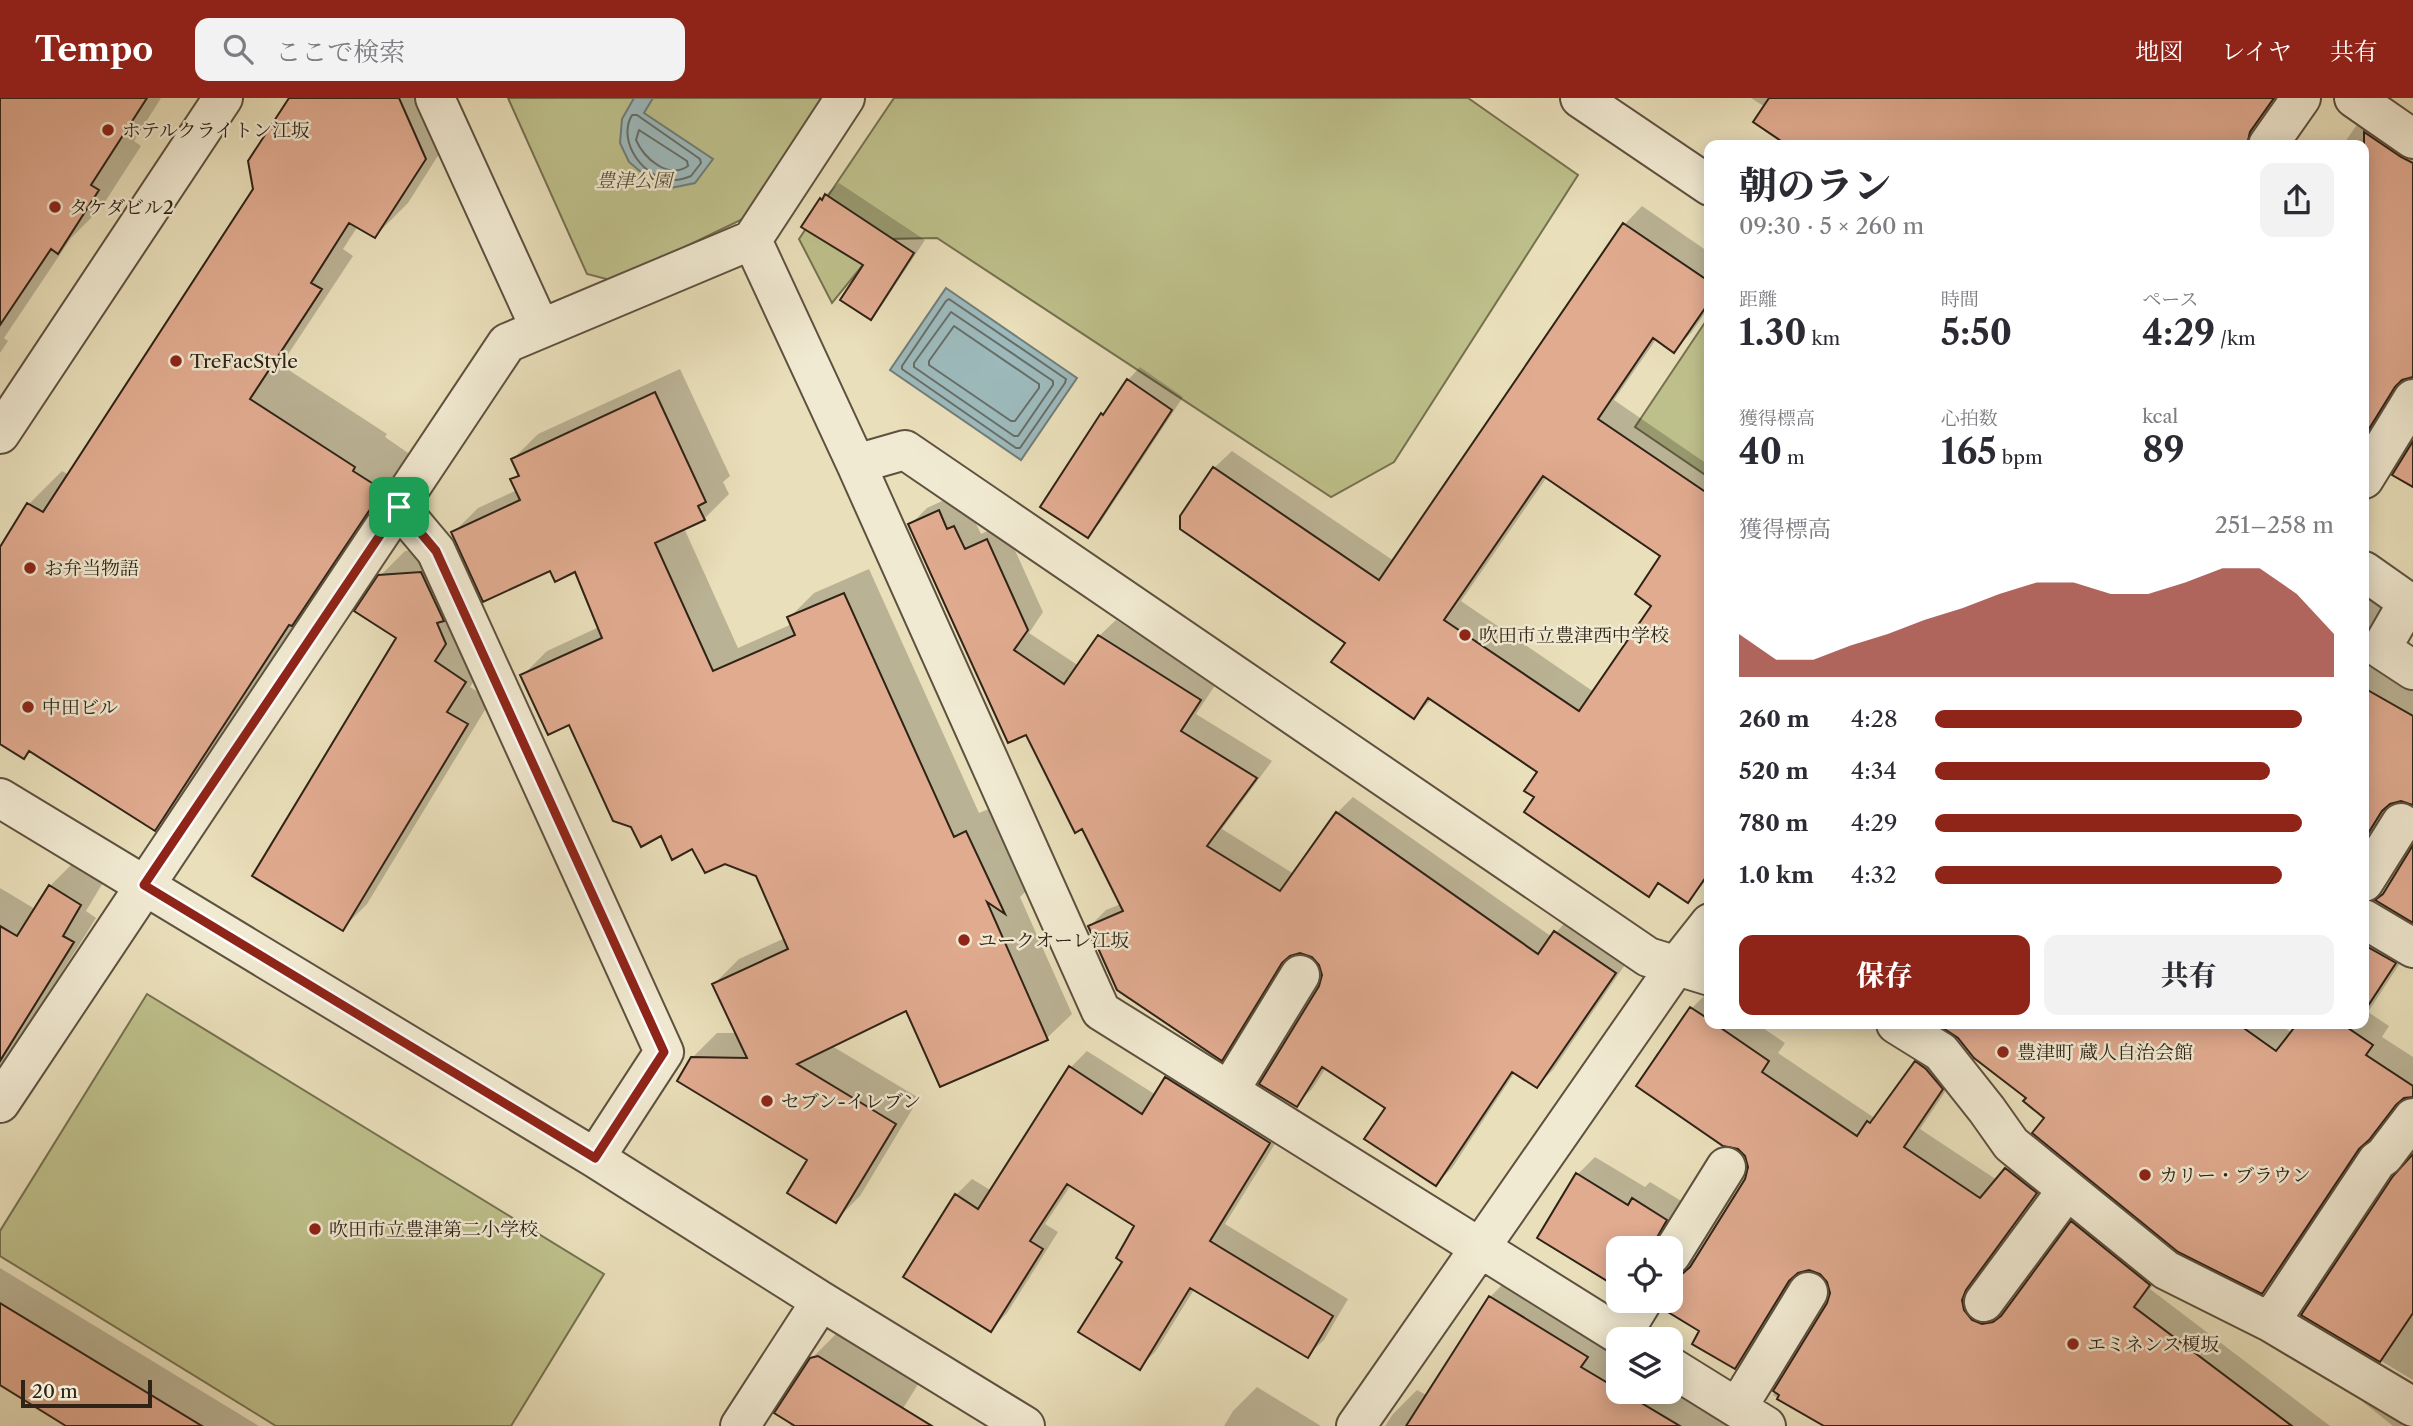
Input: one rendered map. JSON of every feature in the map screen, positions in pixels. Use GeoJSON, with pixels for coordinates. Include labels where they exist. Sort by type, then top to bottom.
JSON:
{"type":"FeatureCollection","features":[{"type":"Feature","properties":{"kind":"street"},"geometry":{"type":"LineString","coordinates":[[0,434],[223,98]]}},
{"type":"Feature","properties":{"kind":"street"},"geometry":{"type":"LineString","coordinates":[[435,98],[540,328]]}},
{"type":"Feature","properties":{"kind":"street"},"geometry":{"type":"LineString","coordinates":[[0,1103],[507,343],[752,240],[845,98]]}},
{"type":"Feature","properties":{"kind":"street"},"geometry":{"type":"LineString","coordinates":[[1580,98],[1704,182]]}},
{"type":"Feature","properties":{"kind":"street"},"geometry":{"type":"LineString","coordinates":[[2272,140],[2301,98]]}},
{"type":"Feature","properties":{"kind":"street"},"geometry":{"type":"LineString","coordinates":[[2354,98],[2413,139]]}},
{"type":"Feature","properties":{"kind":"street"},"geometry":{"type":"LineString","coordinates":[[752,240],[856,464],[1101,1011],[1608,1327]]}},
{"type":"Feature","properties":{"kind":"street"},"geometry":{"type":"LineString","coordinates":[[2369,471],[2413,399]]}},
{"type":"Feature","properties":{"kind":"street"},"geometry":{"type":"LineString","coordinates":[[856,464],[905,450],[1647,957],[1693,971]]}},
{"type":"Feature","properties":{"kind":"street"},"geometry":{"type":"LineString","coordinates":[[399,507],[436,551],[664,1052],[595,1158]]}},
{"type":"Feature","properties":{"kind":"street"},"geometry":{"type":"LineString","coordinates":[[2369,575],[2407,602],[2381,649],[2413,670]]}},
{"type":"Feature","properties":{"kind":"street"},"geometry":{"type":"LineString","coordinates":[[0,798],[595,1158],[1025,1426]]}},
{"type":"Feature","properties":{"kind":"street"},"geometry":{"type":"LineString","coordinates":[[2369,874],[2400,823]]}},
{"type":"Feature","properties":{"kind":"street"},"geometry":{"type":"LineString","coordinates":[[2369,922],[2413,948]]}},
{"type":"Feature","properties":{"kind":"street"},"geometry":{"type":"LineString","coordinates":[[1356,1426],[1481,1249],[1693,971],[1704,940]]}},
{"type":"Feature","properties":{"kind":"street"},"geometry":{"type":"LineString","coordinates":[[1229,1091],[1300,975]]}},
{"type":"Feature","properties":{"kind":"street"},"geometry":{"type":"LineString","coordinates":[[1904,1029],[1941,1052],[2011,1144],[2166,1270],[2270,1322],[2413,1407]]}},
{"type":"Feature","properties":{"kind":"street"},"geometry":{"type":"LineString","coordinates":[[2270,1322],[2377,1161],[2384,1156],[2413,1118]]}},
{"type":"Feature","properties":{"kind":"street"},"geometry":{"type":"LineString","coordinates":[[1683,1236],[1726,1167]]}},
{"type":"Feature","properties":{"kind":"street"},"geometry":{"type":"LineString","coordinates":[[1984,1302],[2067,1190]]}},
{"type":"Feature","properties":{"kind":"street"},"geometry":{"type":"LineString","coordinates":[[1683,1374],[1752,1417],[1808,1292]]}},
{"type":"Feature","properties":{"kind":"street"},"geometry":{"type":"LineString","coordinates":[[740,1426],[821,1301]]}},
{"type":"Feature","properties":{"kind":"green space","name":"豊津公園"},"geometry":{"type":"Polygon","coordinates":[[[508,98],[829,98],[749,216],[614,281],[587,274],[508,98]]]}},
{"type":"Feature","properties":{"kind":"green space"},"geometry":{"type":"Polygon","coordinates":[[[894,98],[1468,98],[1578,175],[1394,462],[1331,497],[937,238],[884,239],[832,303],[799,239],[894,98]]]}},
{"type":"Feature","properties":{"kind":"green space"},"geometry":{"type":"Polygon","coordinates":[[[1704,324],[1704,474],[1635,427],[1704,324]]]}},
{"type":"Feature","properties":{"kind":"green space","name":"吹田市立豊津第二小学校"},"geometry":{"type":"Polygon","coordinates":[[[147,994],[604,1274],[511,1426],[276,1426],[0,1256],[0,1231],[147,994]]]}},
{"type":"Feature","properties":{"kind":"water"},"geometry":{"type":"Polygon","coordinates":[[[634,98],[653,98],[644,113],[713,159],[695,183],[671,188],[648,178],[629,162],[620,143],[622,119],[634,98]]]}},
{"type":"Feature","properties":{"kind":"water"},"geometry":{"type":"Polygon","coordinates":[[[946,288],[1077,378],[1021,460],[890,370],[946,288]]]}},
{"type":"Feature","properties":{"kind":"building"},"geometry":{"type":"Polygon","coordinates":[[[0,98],[147,98],[91,185],[99,190],[58,254],[51,249],[0,325],[0,98]]]}},
{"type":"Feature","properties":{"kind":"building"},"geometry":{"type":"Polygon","coordinates":[[[289,98],[399,98],[426,159],[375,238],[349,223],[311,283],[322,289],[250,399],[355,467],[353,471],[383,490],[292,626],[289,625],[155,831],[29,751],[24,759],[0,744],[0,547],[27,503],[43,512],[253,189],[248,161],[289,98]]]}},
{"type":"Feature","properties":{"kind":"building"},"geometry":{"type":"Polygon","coordinates":[[[1769,98],[2274,98],[2250,132],[2248,140],[1780,140],[1753,122],[1769,98]]]}},
{"type":"Feature","properties":{"kind":"building"},"geometry":{"type":"Polygon","coordinates":[[[2364,132],[2413,163],[2413,377],[2402,380],[2395,387],[2369,429],[2369,140],[2364,140],[2364,132]]]}},
{"type":"Feature","properties":{"kind":"building"},"geometry":{"type":"Polygon","coordinates":[[[825,194],[914,253],[871,320],[840,300],[863,265],[801,227],[825,194]]]}},
{"type":"Feature","properties":{"kind":"building"},"geometry":{"type":"Polygon","coordinates":[[[1623,223],[1704,278],[1704,310],[1674,353],[1653,338],[1598,419],[1704,491],[1704,880],[1688,903],[1658,883],[1649,897],[1524,812],[1534,797],[1524,791],[1537,772],[1428,698],[1414,719],[1331,662],[1345,643],[1180,529],[1180,516],[1213,467],[1379,580],[1623,223]],[[1543,476],[1444,620],[1579,711],[1651,606],[1635,594],[1660,556],[1543,476]]]}},
{"type":"Feature","properties":{"kind":"building"},"geometry":{"type":"Polygon","coordinates":[[[1127,379],[1172,410],[1088,538],[1040,507],[1101,413],[1103,415],[1127,379]]]}},
{"type":"Feature","properties":{"kind":"building"},"geometry":{"type":"Polygon","coordinates":[[[655,392],[706,502],[698,506],[705,520],[655,543],[713,671],[795,635],[787,617],[844,593],[954,837],[966,831],[1005,914],[987,902],[1048,1040],[940,1087],[906,1011],[797,1064],[896,1124],[836,1223],[787,1193],[807,1160],[677,1081],[691,1057],[747,1058],[712,984],[788,949],[756,876],[725,864],[705,873],[692,849],[672,860],[661,836],[641,847],[631,827],[613,821],[569,725],[548,735],[520,675],[602,638],[575,572],[555,582],[550,571],[483,602],[451,532],[520,500],[510,479],[519,476],[511,459],[655,392]]]}},
{"type":"Feature","properties":{"kind":"building"},"geometry":{"type":"Polygon","coordinates":[[[2413,441],[2413,487],[2392,475],[2413,441]]]}},
{"type":"Feature","properties":{"kind":"building"},"geometry":{"type":"Polygon","coordinates":[[[939,510],[947,529],[954,526],[965,549],[987,539],[1028,630],[1014,650],[1064,684],[1098,635],[1201,700],[1181,731],[1257,778],[1207,846],[1280,891],[1336,812],[1538,954],[1554,931],[1616,973],[1537,1088],[1512,1072],[1436,1186],[1364,1139],[1385,1108],[1322,1067],[1297,1107],[1259,1084],[1319,986],[1322,975],[1319,965],[1312,957],[1300,953],[1290,956],[1282,963],[1222,1061],[1117,990],[1088,926],[1123,911],[1082,829],[1075,833],[1026,735],[1008,743],[908,524],[939,510]]]}},
{"type":"Feature","properties":{"kind":"building"},"geometry":{"type":"Polygon","coordinates":[[[421,572],[444,621],[437,623],[446,644],[435,661],[466,682],[447,712],[468,724],[343,931],[252,876],[396,638],[354,611],[378,575],[421,572]]]}},
{"type":"Feature","properties":{"kind":"building"},"geometry":{"type":"Polygon","coordinates":[[[2369,691],[2413,716],[2413,805],[2401,801],[2390,804],[2382,811],[2369,832],[2369,691]]]}},
{"type":"Feature","properties":{"kind":"building"},"geometry":{"type":"Polygon","coordinates":[[[2413,845],[2413,923],[2375,900],[2383,894],[2413,845]]]}},
{"type":"Feature","properties":{"kind":"building"},"geometry":{"type":"Polygon","coordinates":[[[49,885],[81,905],[63,936],[74,942],[0,1061],[0,926],[17,936],[49,885]]]}},
{"type":"Feature","properties":{"kind":"building"},"geometry":{"type":"Polygon","coordinates":[[[2369,948],[2396,963],[2369,1004],[2369,948]]]}},
{"type":"Feature","properties":{"kind":"building"},"geometry":{"type":"Polygon","coordinates":[[[1690,1007],[1704,1016],[1704,1029],[1722,1029],[1769,1061],[1762,1072],[1857,1136],[1867,1121],[1870,1123],[1915,1061],[1926,1069],[1943,1089],[1904,1147],[1980,1198],[2005,1168],[2037,1193],[1966,1290],[1962,1300],[1964,1310],[1972,1320],[1982,1324],[1993,1322],[2001,1316],[2071,1221],[2150,1285],[2134,1307],[2292,1426],[1824,1426],[1777,1399],[1779,1395],[1773,1391],[1827,1303],[1830,1293],[1827,1282],[1820,1274],[1809,1270],[1798,1273],[1789,1281],[1735,1369],[1692,1344],[1699,1331],[1670,1313],[1683,1313],[1683,1273],[1690,1267],[1745,1179],[1748,1167],[1745,1156],[1738,1149],[1723,1146],[1636,1086],[1690,1007]]]}},
{"type":"Feature","properties":{"kind":"building"},"geometry":{"type":"Polygon","coordinates":[[[1944,1029],[2245,1029],[2276,1051],[2293,1029],[2349,1029],[2373,1045],[2366,1055],[2413,1086],[2413,1097],[2404,1098],[2396,1105],[2359,1149],[2262,1294],[2178,1252],[2032,1133],[2044,1118],[2023,1101],[2026,1098],[1974,1058],[1958,1038],[1944,1029]]]}},
{"type":"Feature","properties":{"kind":"building"},"geometry":{"type":"Polygon","coordinates":[[[1069,1066],[1142,1114],[1165,1077],[1270,1143],[1210,1241],[1333,1316],[1308,1358],[1190,1288],[1140,1370],[1078,1332],[1122,1262],[1116,1258],[1134,1226],[1067,1184],[1030,1241],[1043,1249],[991,1332],[903,1277],[955,1194],[978,1209],[1069,1066]]]}},
{"type":"Feature","properties":{"kind":"building"},"geometry":{"type":"Polygon","coordinates":[[[2413,1154],[2413,1313],[2380,1362],[2301,1315],[2393,1176],[2413,1154]]]}},
{"type":"Feature","properties":{"kind":"building"},"geometry":{"type":"Polygon","coordinates":[[[1576,1173],[1628,1205],[1632,1198],[1667,1220],[1658,1236],[1606,1236],[1606,1280],[1537,1238],[1576,1173]]]}},
{"type":"Feature","properties":{"kind":"building"},"geometry":{"type":"Polygon","coordinates":[[[1489,1296],[1588,1357],[1581,1367],[1606,1382],[1606,1404],[1643,1404],[1680,1426],[1406,1426],[1489,1296]]]}},
{"type":"Feature","properties":{"kind":"building"},"geometry":{"type":"Polygon","coordinates":[[[0,1303],[202,1426],[66,1426],[0,1385],[0,1303]]]}},
{"type":"Feature","properties":{"kind":"building"},"geometry":{"type":"Polygon","coordinates":[[[818,1356],[932,1426],[795,1426],[774,1413],[810,1358],[818,1356]]]}},
{"type":"Feature","properties":{"kind":"place","name":"ホテルクライトン江坂"},"geometry":{"type":"Point","coordinates":[108,130]}},
{"type":"Feature","properties":{"kind":"place","name":"タケダビル2"},"geometry":{"type":"Point","coordinates":[55,207]}},
{"type":"Feature","properties":{"kind":"place","name":"TreFacStyle"},"geometry":{"type":"Point","coordinates":[176,361]}},
{"type":"Feature","properties":{"kind":"place","name":"お弁当物語"},"geometry":{"type":"Point","coordinates":[30,568]}},
{"type":"Feature","properties":{"kind":"place","name":"吹田市立豊津西中学校"},"geometry":{"type":"Point","coordinates":[1465,635]}},
{"type":"Feature","properties":{"kind":"place","name":"中田ビル"},"geometry":{"type":"Point","coordinates":[28,707]}},
{"type":"Feature","properties":{"kind":"place","name":"ユークオーレ江坂"},"geometry":{"type":"Point","coordinates":[964,940]}},
{"type":"Feature","properties":{"kind":"place","name":"豊津町 蔵人自治会館"},"geometry":{"type":"Point","coordinates":[2003,1052]}},
{"type":"Feature","properties":{"kind":"place","name":"セブン-イレブン"},"geometry":{"type":"Point","coordinates":[767,1101]}},
{"type":"Feature","properties":{"kind":"place","name":"カリー・ブラウン"},"geometry":{"type":"Point","coordinates":[2145,1175]}},
{"type":"Feature","properties":{"kind":"place","name":"吹田市立豊津第二小学校"},"geometry":{"type":"Point","coordinates":[315,1229]}},
{"type":"Feature","properties":{"kind":"place","name":"エミネンス榎坂"},"geometry":{"type":"Point","coordinates":[2073,1344]}},
{"type":"Feature","properties":{"kind":"route"},"geometry":{"type":"LineString","coordinates":[[399,507],[436,551],[664,1052],[595,1158],[144,885],[399,507]]}}]}
